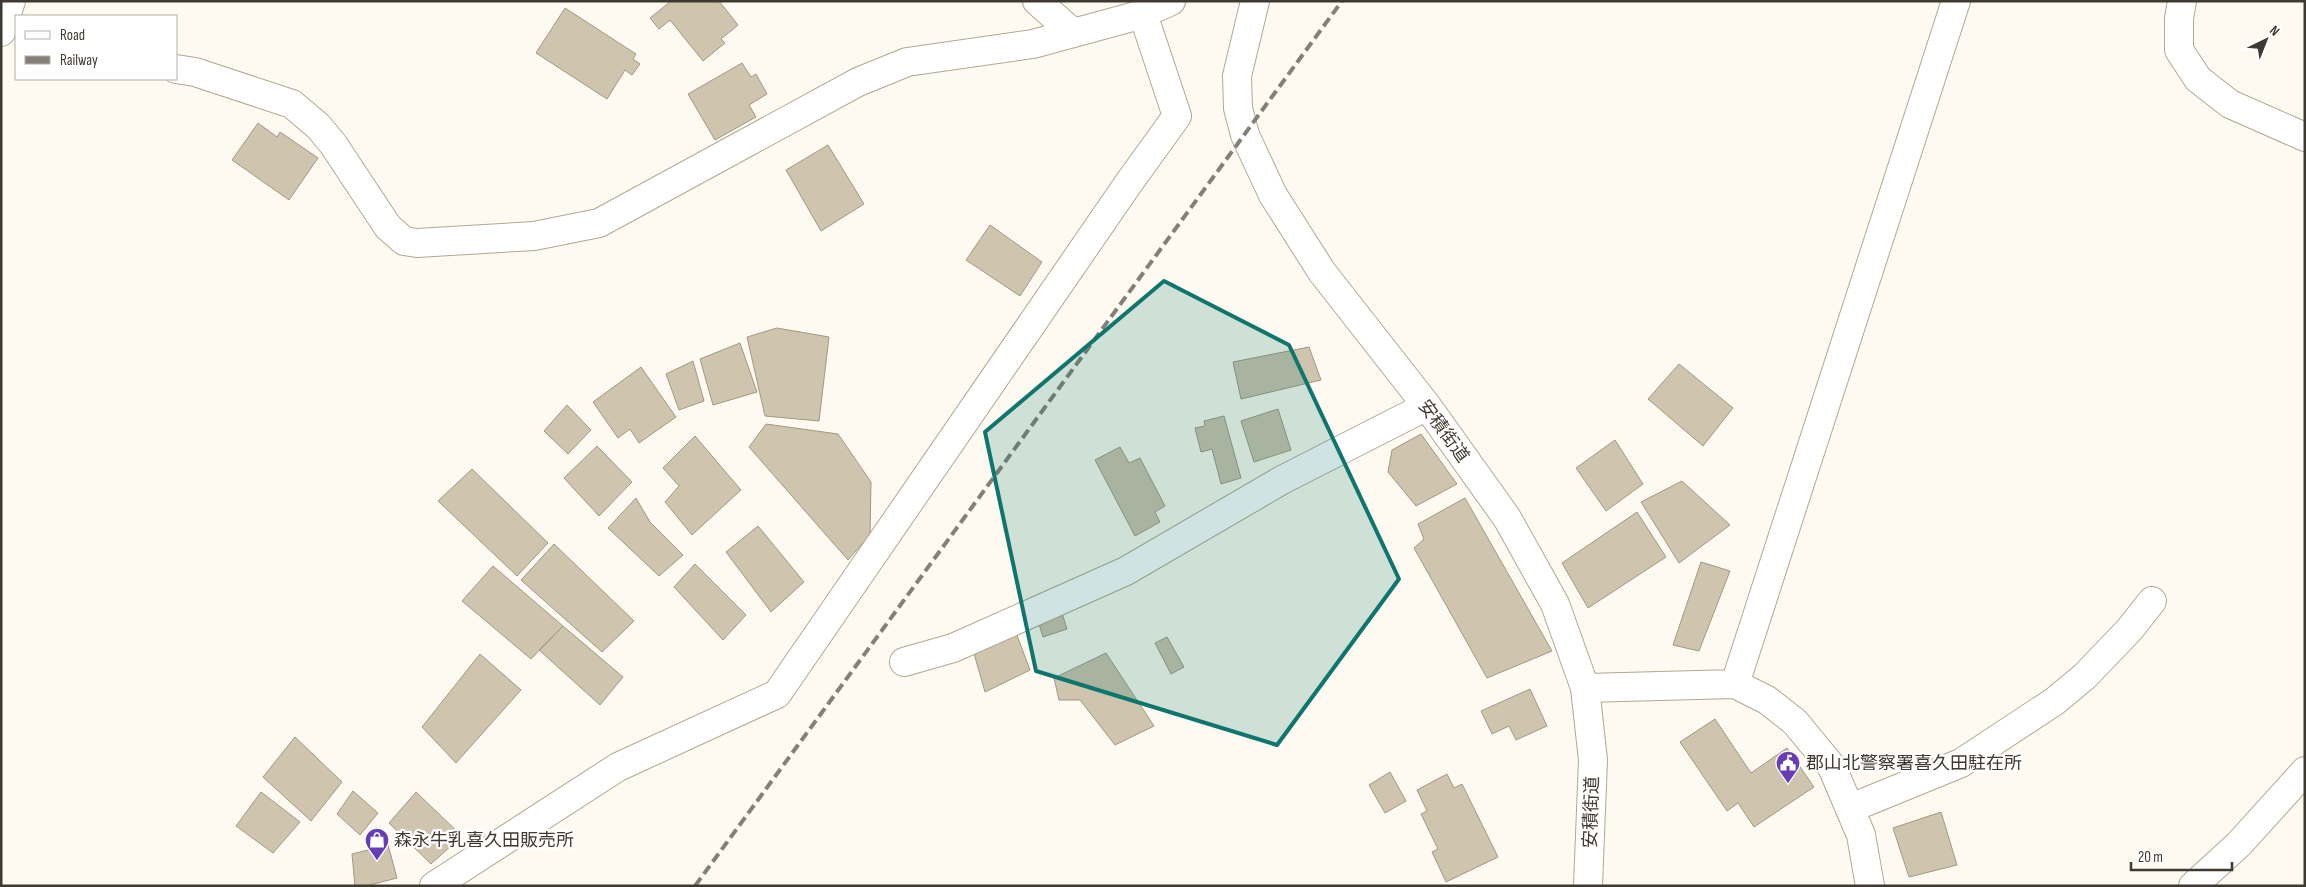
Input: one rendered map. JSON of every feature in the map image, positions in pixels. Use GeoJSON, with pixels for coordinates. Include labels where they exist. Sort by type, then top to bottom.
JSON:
{"type":"FeatureCollection","features":[{"type":"Feature","properties":{"kind":"street"},"geometry":{"type":"LineString","coordinates":[[1,32],[11,1]]}},
{"type":"Feature","properties":{"kind":"street"},"geometry":{"type":"LineString","coordinates":[[1037,1],[1072,32]]}},
{"type":"Feature","properties":{"kind":"street"},"geometry":{"type":"LineString","coordinates":[[178,69],[195,72],[292,104],[318,126],[333,144],[388,227],[404,242],[417,243],[534,236],[599,223],[858,82],[907,62],[1033,44],[1143,14],[1170,1]]}},
{"type":"Feature","properties":{"kind":"street","name":"安積街道"},"geometry":{"type":"LineString","coordinates":[[1254,1],[1237,76],[1238,108],[1246,135],[1273,195],[1322,272],[1427,406],[1506,518],[1555,604],[1585,688],[1593,760],[1588,886]]}},
{"type":"Feature","properties":{"kind":"street"},"geometry":{"type":"LineString","coordinates":[[1735,684],[1956,1]]}},
{"type":"Feature","properties":{"kind":"street"},"geometry":{"type":"LineString","coordinates":[[2182,1],[2179,18],[2179,50],[2198,79],[2230,104],[2305,137]]}},
{"type":"Feature","properties":{"kind":"street"},"geometry":{"type":"LineString","coordinates":[[434,886],[618,767],[777,694],[1099,226],[1177,116],[1143,14]]}},
{"type":"Feature","properties":{"kind":"street"},"geometry":{"type":"LineString","coordinates":[[1,38],[15,41]]}},
{"type":"Feature","properties":{"kind":"street"},"geometry":{"type":"LineString","coordinates":[[904,662],[953,648],[1126,571],[1282,480],[1427,406]]}},
{"type":"Feature","properties":{"kind":"street"},"geometry":{"type":"LineString","coordinates":[[1851,808],[1961,763],[2055,700],[2085,676],[2130,629],[2152,602]]}},
{"type":"Feature","properties":{"kind":"street"},"geometry":{"type":"LineString","coordinates":[[1585,688],[1735,684],[1767,700],[1796,722],[1832,767],[1861,835],[1870,886]]}},
{"type":"Feature","properties":{"kind":"street"},"geometry":{"type":"LineString","coordinates":[[2193,886],[2240,844],[2305,770]]}},
{"type":"Feature","properties":{"kind":"highlighted area"},"geometry":{"type":"Polygon","coordinates":[[[1164,281],[1289,345],[1399,579],[1277,745],[1036,671],[985,432],[1164,281]]]}},
{"type":"Feature","properties":{"kind":"building"},"geometry":{"type":"Polygon","coordinates":[[[671,1],[719,1],[738,25],[721,39],[725,43],[703,61],[670,20],[659,29],[650,18],[671,1]]]}},
{"type":"Feature","properties":{"kind":"building"},"geometry":{"type":"Polygon","coordinates":[[[565,8],[636,54],[633,59],[640,64],[632,75],[625,70],[607,99],[536,53],[565,8]]]}},
{"type":"Feature","properties":{"kind":"building"},"geometry":{"type":"Polygon","coordinates":[[[742,63],[751,77],[756,74],[767,94],[749,105],[756,117],[715,140],[688,94],[742,63]]]}},
{"type":"Feature","properties":{"kind":"building"},"geometry":{"type":"Polygon","coordinates":[[[258,123],[277,137],[280,132],[318,158],[289,200],[232,160],[258,123]]]}},
{"type":"Feature","properties":{"kind":"building"},"geometry":{"type":"Polygon","coordinates":[[[828,145],[864,204],[821,231],[786,170],[828,145]]]}},
{"type":"Feature","properties":{"kind":"building"},"geometry":{"type":"Polygon","coordinates":[[[990,225],[1042,262],[1020,296],[966,260],[990,225]]]}},
{"type":"Feature","properties":{"kind":"building"},"geometry":{"type":"Polygon","coordinates":[[[777,328],[829,337],[819,421],[765,416],[747,337],[777,328]]]}},
{"type":"Feature","properties":{"kind":"building"},"geometry":{"type":"Polygon","coordinates":[[[740,343],[757,392],[713,405],[700,359],[740,343]]]}},
{"type":"Feature","properties":{"kind":"building"},"geometry":{"type":"Polygon","coordinates":[[[1309,347],[1321,380],[1241,399],[1233,362],[1309,347]]]}},
{"type":"Feature","properties":{"kind":"building"},"geometry":{"type":"Polygon","coordinates":[[[693,361],[704,401],[679,410],[666,374],[693,361]]]}},
{"type":"Feature","properties":{"kind":"building"},"geometry":{"type":"Polygon","coordinates":[[[1679,364],[1733,408],[1703,446],[1648,399],[1679,364]]]}},
{"type":"Feature","properties":{"kind":"building"},"geometry":{"type":"Polygon","coordinates":[[[641,367],[676,417],[639,443],[630,429],[618,438],[593,402],[641,367]]]}},
{"type":"Feature","properties":{"kind":"building"},"geometry":{"type":"Polygon","coordinates":[[[567,405],[591,430],[568,454],[544,431],[567,405]]]}},
{"type":"Feature","properties":{"kind":"building"},"geometry":{"type":"Polygon","coordinates":[[[1278,409],[1291,450],[1254,462],[1241,421],[1278,409]]]}},
{"type":"Feature","properties":{"kind":"building"},"geometry":{"type":"Polygon","coordinates":[[[1224,416],[1241,478],[1221,484],[1212,449],[1201,452],[1195,428],[1205,426],[1204,421],[1224,416]]]}},
{"type":"Feature","properties":{"kind":"building"},"geometry":{"type":"Polygon","coordinates":[[[766,424],[838,434],[871,482],[870,535],[848,560],[749,447],[766,424]]]}},
{"type":"Feature","properties":{"kind":"building"},"geometry":{"type":"Polygon","coordinates":[[[1421,434],[1457,484],[1416,506],[1388,472],[1392,450],[1421,434]]]}},
{"type":"Feature","properties":{"kind":"building"},"geometry":{"type":"Polygon","coordinates":[[[695,436],[741,490],[692,535],[665,502],[679,486],[663,468],[695,436]]]}},
{"type":"Feature","properties":{"kind":"building"},"geometry":{"type":"Polygon","coordinates":[[[1615,440],[1643,484],[1606,511],[1576,468],[1615,440]]]}},
{"type":"Feature","properties":{"kind":"building"},"geometry":{"type":"Polygon","coordinates":[[[597,446],[632,482],[599,516],[564,478],[597,446]]]}},
{"type":"Feature","properties":{"kind":"building"},"geometry":{"type":"Polygon","coordinates":[[[1120,447],[1129,463],[1140,458],[1165,506],[1155,512],[1160,522],[1135,536],[1095,460],[1120,447]]]}},
{"type":"Feature","properties":{"kind":"building"},"geometry":{"type":"Polygon","coordinates":[[[472,469],[548,543],[517,576],[438,501],[472,469]]]}},
{"type":"Feature","properties":{"kind":"building"},"geometry":{"type":"Polygon","coordinates":[[[1682,481],[1730,525],[1679,563],[1641,502],[1682,481]]]}},
{"type":"Feature","properties":{"kind":"building"},"geometry":{"type":"Polygon","coordinates":[[[636,498],[650,522],[683,555],[659,576],[608,528],[636,498]]]}},
{"type":"Feature","properties":{"kind":"building"},"geometry":{"type":"Polygon","coordinates":[[[1465,498],[1552,651],[1487,678],[1414,548],[1424,539],[1418,524],[1465,498]]]}},
{"type":"Feature","properties":{"kind":"building"},"geometry":{"type":"Polygon","coordinates":[[[1637,512],[1666,557],[1588,608],[1562,563],[1637,512]]]}},
{"type":"Feature","properties":{"kind":"building"},"geometry":{"type":"Polygon","coordinates":[[[758,526],[804,582],[771,612],[726,552],[758,526]]]}},
{"type":"Feature","properties":{"kind":"building"},"geometry":{"type":"Polygon","coordinates":[[[554,544],[634,621],[602,652],[521,580],[554,544]]]}},
{"type":"Feature","properties":{"kind":"building"},"geometry":{"type":"Polygon","coordinates":[[[1701,562],[1730,571],[1699,651],[1673,645],[1701,562]]]}},
{"type":"Feature","properties":{"kind":"building"},"geometry":{"type":"Polygon","coordinates":[[[695,564],[746,615],[723,640],[674,587],[695,564]]]}},
{"type":"Feature","properties":{"kind":"building"},"geometry":{"type":"Polygon","coordinates":[[[493,566],[563,626],[531,659],[462,601],[493,566]]]}},
{"type":"Feature","properties":{"kind":"building"},"geometry":{"type":"Polygon","coordinates":[[[1062,613],[1067,629],[1043,637],[1038,621],[1062,613]]]}},
{"type":"Feature","properties":{"kind":"building"},"geometry":{"type":"Polygon","coordinates":[[[563,626],[623,677],[600,705],[539,650],[563,626]]]}},
{"type":"Feature","properties":{"kind":"building"},"geometry":{"type":"Polygon","coordinates":[[[1015,630],[1030,670],[985,692],[973,650],[1015,630]]]}},
{"type":"Feature","properties":{"kind":"building"},"geometry":{"type":"Polygon","coordinates":[[[1167,637],[1184,667],[1171,674],[1155,643],[1167,637]]]}},
{"type":"Feature","properties":{"kind":"building"},"geometry":{"type":"Polygon","coordinates":[[[1106,653],[1154,726],[1115,745],[1080,700],[1059,700],[1054,678],[1106,653]]]}},
{"type":"Feature","properties":{"kind":"building"},"geometry":{"type":"Polygon","coordinates":[[[480,654],[521,690],[456,763],[422,727],[480,654]]]}},
{"type":"Feature","properties":{"kind":"building"},"geometry":{"type":"Polygon","coordinates":[[[1530,689],[1547,726],[1516,740],[1509,726],[1492,734],[1481,711],[1530,689]]]}},
{"type":"Feature","properties":{"kind":"building"},"geometry":{"type":"Polygon","coordinates":[[[1715,719],[1751,773],[1787,748],[1814,787],[1754,827],[1738,803],[1727,811],[1680,742],[1715,719]]]}},
{"type":"Feature","properties":{"kind":"building"},"geometry":{"type":"Polygon","coordinates":[[[295,737],[342,782],[311,821],[263,777],[295,737]]]}},
{"type":"Feature","properties":{"kind":"building"},"geometry":{"type":"Polygon","coordinates":[[[1390,772],[1406,801],[1385,813],[1369,785],[1390,772]]]}},
{"type":"Feature","properties":{"kind":"building"},"geometry":{"type":"Polygon","coordinates":[[[1447,774],[1454,788],[1462,784],[1498,857],[1446,882],[1432,852],[1438,849],[1421,814],[1427,811],[1417,790],[1447,774]]]}},
{"type":"Feature","properties":{"kind":"building"},"geometry":{"type":"Polygon","coordinates":[[[353,791],[378,813],[360,835],[337,814],[353,791]]]}},
{"type":"Feature","properties":{"kind":"building"},"geometry":{"type":"Polygon","coordinates":[[[261,792],[300,822],[273,853],[236,826],[261,792]]]}},
{"type":"Feature","properties":{"kind":"building"},"geometry":{"type":"Polygon","coordinates":[[[416,792],[462,836],[431,864],[389,823],[416,792]]]}},
{"type":"Feature","properties":{"kind":"building"},"geometry":{"type":"Polygon","coordinates":[[[1941,812],[1957,865],[1909,877],[1893,828],[1941,812]]]}},
{"type":"Feature","properties":{"kind":"building"},"geometry":{"type":"Polygon","coordinates":[[[388,845],[397,878],[366,886],[355,886],[352,854],[388,845]]]}},
{"type":"Feature","properties":{"kind":"railway"},"geometry":{"type":"LineString","coordinates":[[695,886],[1342,1]]}},
{"type":"Feature","properties":{"kind":"place","name":"郡山北警察署喜久田駐在所"},"geometry":{"type":"Point","coordinates":[1788,784]}},
{"type":"Feature","properties":{"kind":"place","name":"森永牛乳喜久田販売所"},"geometry":{"type":"Point","coordinates":[377,861]}}]}
